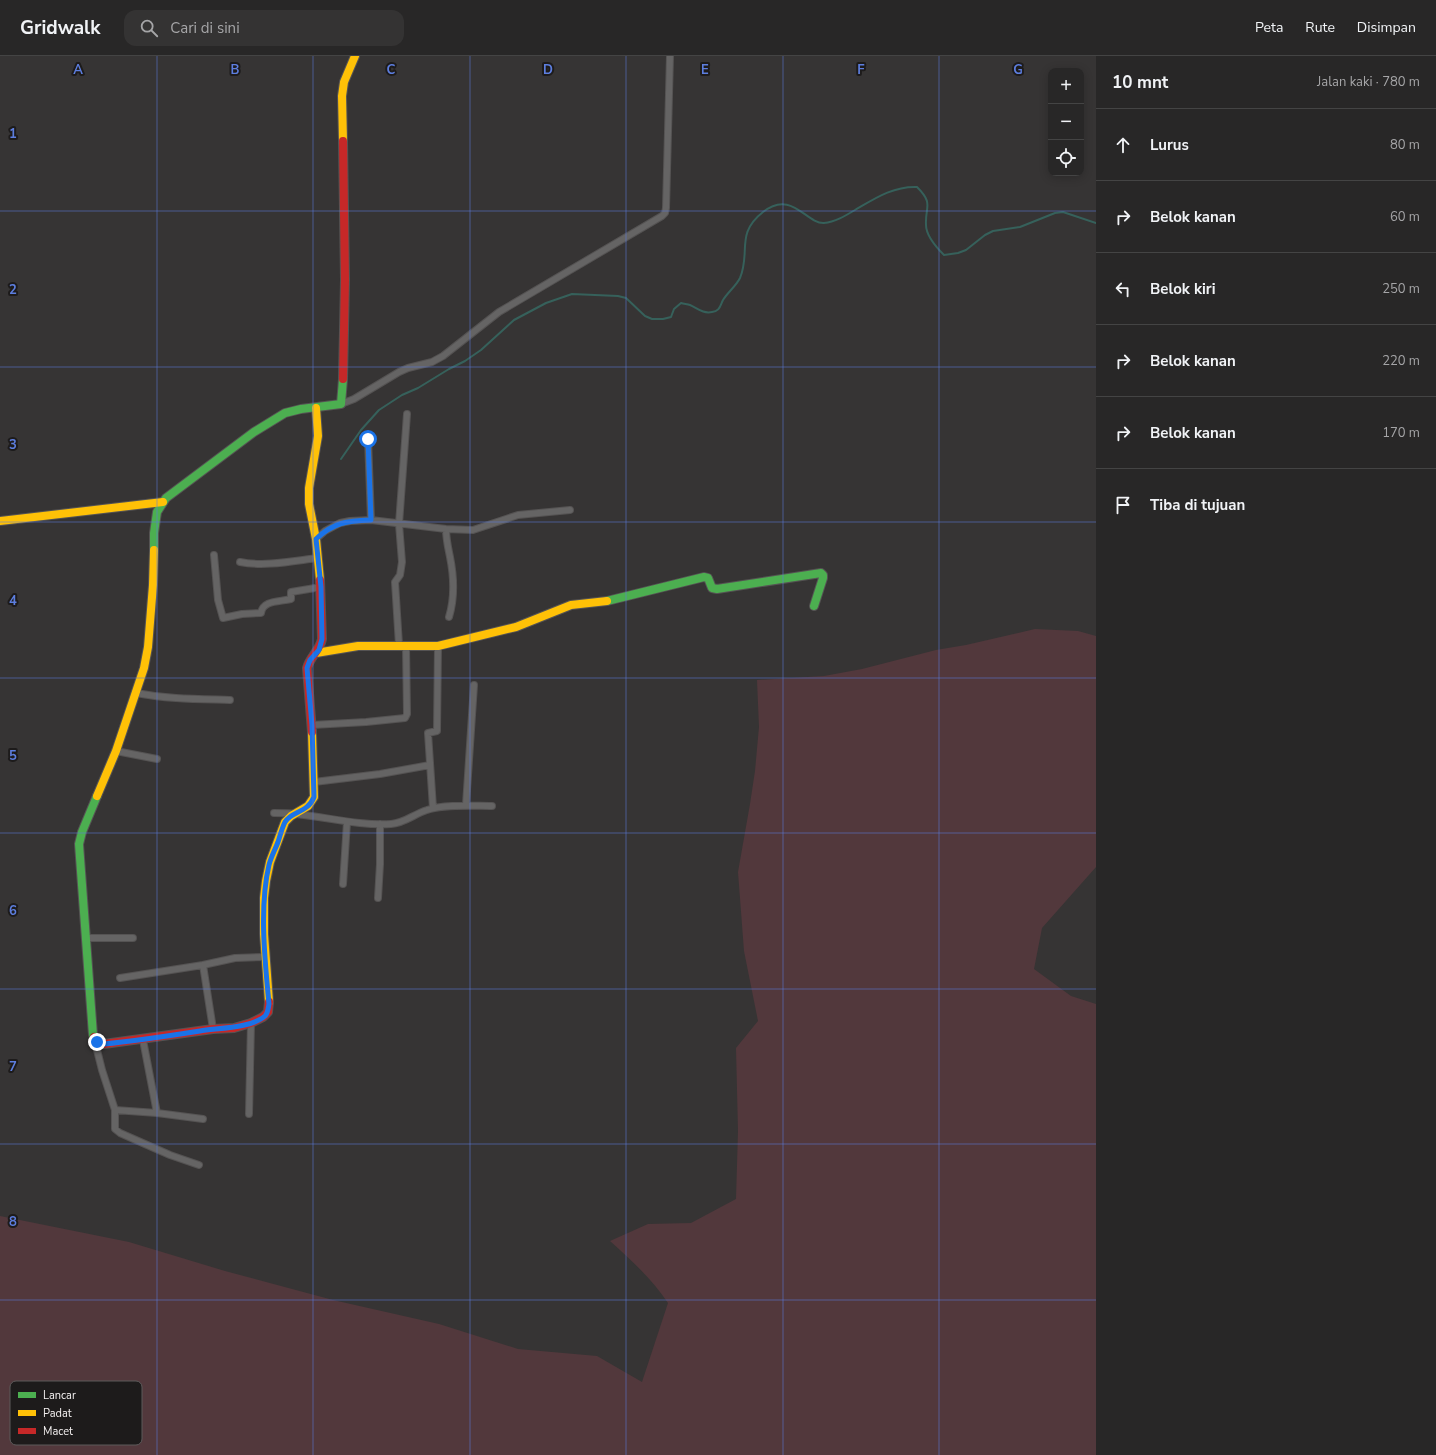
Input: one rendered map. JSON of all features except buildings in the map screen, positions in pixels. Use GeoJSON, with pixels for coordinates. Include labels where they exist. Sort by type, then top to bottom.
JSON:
{"type":"FeatureCollection","features":[{"type":"Feature","properties":{"kind":"street"},"geometry":{"type":"LineString","coordinates":[[340,404],[343,373],[345,280],[342,96],[344,82],[355,56]]}},
{"type":"Feature","properties":{"kind":"street"},"geometry":{"type":"LineString","coordinates":[[199,1165],[170,1155],[120,1133],[115,1129],[115,1110],[102,1070],[93,1035],[79,844],[82,832],[116,751],[144,668],[148,647],[153,585],[154,533],[157,512],[166,498],[254,432],[285,414],[301,408],[316,408],[340,404],[354,399],[399,372],[408,368],[432,362],[443,356],[499,312],[662,216],[665,213],[666,208],[670,56]]}},
{"type":"Feature","properties":{"kind":"street"},"geometry":{"type":"LineString","coordinates":[[93,1035],[97,1042],[104,1044],[143,1040],[213,1029],[234,1028],[251,1023],[263,1017],[268,1012],[269,1004],[265,957],[265,895],[269,865],[284,823],[312,803],[314,797],[312,725],[307,668],[310,660],[322,645],[321,587],[316,539],[309,504],[309,488],[318,436],[316,408]]}},
{"type":"Feature","properties":{"kind":"street"},"geometry":{"type":"LineString","coordinates":[[312,725],[401,722],[407,714],[402,645],[395,582],[400,575],[402,562],[399,524],[407,414]]}},
{"type":"Feature","properties":{"kind":"street"},"geometry":{"type":"LineString","coordinates":[[368,439],[371,520]]}},
{"type":"Feature","properties":{"kind":"street"},"geometry":{"type":"LineString","coordinates":[[0,521],[163,502]]}},
{"type":"Feature","properties":{"kind":"street"},"geometry":{"type":"LineString","coordinates":[[316,539],[325,531],[340,523],[350,521],[371,520],[446,529],[473,530],[518,515],[570,510]]}},
{"type":"Feature","properties":{"kind":"street"},"geometry":{"type":"LineString","coordinates":[[446,529],[446,540],[450,556],[454,590],[452,609],[449,617]]}},
{"type":"Feature","properties":{"kind":"street"},"geometry":{"type":"LineString","coordinates":[[214,555],[218,600],[223,618],[242,614],[261,613],[262,608],[266,603],[291,599],[291,592],[321,587]]}},
{"type":"Feature","properties":{"kind":"street"},"geometry":{"type":"LineString","coordinates":[[240,562],[250,564],[270,564],[318,558]]}},
{"type":"Feature","properties":{"kind":"street"},"geometry":{"type":"LineString","coordinates":[[316,653],[358,646],[438,646],[516,627],[570,605],[612,600],[704,577],[708,578],[712,588],[717,589],[821,573],[823,578],[814,606]]}},
{"type":"Feature","properties":{"kind":"street"},"geometry":{"type":"LineString","coordinates":[[433,808],[428,733],[437,731],[438,646]]}},
{"type":"Feature","properties":{"kind":"street"},"geometry":{"type":"LineString","coordinates":[[466,805],[474,685]]}},
{"type":"Feature","properties":{"kind":"street"},"geometry":{"type":"LineString","coordinates":[[136,693],[180,699],[230,700]]}},
{"type":"Feature","properties":{"kind":"street"},"geometry":{"type":"LineString","coordinates":[[116,751],[157,759]]}},
{"type":"Feature","properties":{"kind":"street"},"geometry":{"type":"LineString","coordinates":[[314,782],[394,772],[430,765]]}},
{"type":"Feature","properties":{"kind":"street"},"geometry":{"type":"LineString","coordinates":[[274,813],[296,814],[347,822],[380,824],[401,823],[433,808],[466,805],[492,806]]}},
{"type":"Feature","properties":{"kind":"street"},"geometry":{"type":"LineString","coordinates":[[343,884],[347,822]]}},
{"type":"Feature","properties":{"kind":"street"},"geometry":{"type":"LineString","coordinates":[[378,898],[380,824]]}},
{"type":"Feature","properties":{"kind":"street"},"geometry":{"type":"LineString","coordinates":[[86,938],[133,938]]}},
{"type":"Feature","properties":{"kind":"street"},"geometry":{"type":"LineString","coordinates":[[120,978],[203,965],[235,958],[265,957]]}},
{"type":"Feature","properties":{"kind":"street"},"geometry":{"type":"LineString","coordinates":[[203,965],[213,1029]]}},
{"type":"Feature","properties":{"kind":"street"},"geometry":{"type":"LineString","coordinates":[[249,1114],[251,1023]]}},
{"type":"Feature","properties":{"kind":"street"},"geometry":{"type":"LineString","coordinates":[[143,1040],[157,1113]]}},
{"type":"Feature","properties":{"kind":"street"},"geometry":{"type":"LineString","coordinates":[[115,1110],[157,1113],[203,1119]]}},
{"type":"Feature","properties":{"kind":"shaded area"},"geometry":{"type":"Polygon","coordinates":[[[1035,629],[1078,631],[1096,636],[1096,867],[1042,928],[1034,969],[1071,996],[1096,1004],[1096,1455],[0,1455],[0,1216],[129,1242],[225,1271],[333,1300],[439,1324],[518,1349],[597,1356],[642,1382],[668,1303],[648,1278],[610,1241],[648,1224],[691,1223],[736,1199],[738,1131],[736,1048],[758,1021],[744,951],[738,872],[755,771],[759,727],[757,680],[824,676],[862,669],[936,650],[966,645],[1035,629]]]}},
{"type":"Feature","properties":{"kind":"waterway"},"geometry":{"type":"LineString","coordinates":[[341,459],[361,430],[379,410],[402,395],[418,388],[465,361],[481,350],[514,320],[546,303],[572,294],[618,296],[626,298],[645,316],[652,319],[671,317],[674,309],[681,303],[706,312],[717,311],[725,297],[740,278],[743,269],[746,236],[749,228],[754,220],[773,206],[782,204],[790,206],[798,209],[817,222],[824,223],[840,218],[884,194],[908,187],[917,187],[925,197],[928,205],[926,229],[935,245],[944,255],[966,250],[985,235],[993,231],[1020,227],[1055,213],[1063,212],[1096,223]]}},
{"type":"Feature","properties":{"kind":"traffic: fast"},"geometry":{"type":"LineString","coordinates":[[154,550],[154,533],[157,512],[166,498],[254,432],[285,413],[301,409],[341,404],[343,379]]}},
{"type":"Feature","properties":{"kind":"traffic: fast"},"geometry":{"type":"LineString","coordinates":[[607,601],[704,577],[708,578],[712,588],[717,589],[821,573],[823,578],[814,606]]}},
{"type":"Feature","properties":{"kind":"traffic: fast"},"geometry":{"type":"LineString","coordinates":[[94,1037],[79,844],[82,832],[97,796]]}},
{"type":"Feature","properties":{"kind":"traffic: slow"},"geometry":{"type":"LineString","coordinates":[[343,141],[342,96],[344,82],[355,56]]}},
{"type":"Feature","properties":{"kind":"traffic: slow"},"geometry":{"type":"LineString","coordinates":[[316,408],[318,436],[309,488],[309,504],[316,539],[320,580]]}},
{"type":"Feature","properties":{"kind":"traffic: slow"},"geometry":{"type":"LineString","coordinates":[[0,521],[163,502]]}},
{"type":"Feature","properties":{"kind":"traffic: slow"},"geometry":{"type":"LineString","coordinates":[[97,796],[116,751],[144,668],[148,647],[154,550]]}},
{"type":"Feature","properties":{"kind":"traffic: slow"},"geometry":{"type":"LineString","coordinates":[[316,653],[358,646],[438,646],[516,627],[571,605],[607,601]]}},
{"type":"Feature","properties":{"kind":"traffic: slow"},"geometry":{"type":"LineString","coordinates":[[269,1002],[264,934],[264,898],[266,881],[270,862],[285,822],[291,816],[308,806],[314,797],[312,732]]}},
{"type":"Feature","properties":{"kind":"traffic: jam"},"geometry":{"type":"LineString","coordinates":[[343,141],[345,280],[343,379]]}},
{"type":"Feature","properties":{"kind":"traffic: jam"},"geometry":{"type":"LineString","coordinates":[[312,732],[307,668],[322,639],[320,580]]}},
{"type":"Feature","properties":{"kind":"traffic: jam"},"geometry":{"type":"LineString","coordinates":[[94,1037],[97,1042],[104,1044],[213,1029],[234,1028],[251,1023],[263,1017],[268,1012],[269,1002]]}},
{"type":"Feature","properties":{"kind":"route"},"geometry":{"type":"LineString","coordinates":[[97,1042],[104,1044],[143,1040],[213,1029],[234,1028],[251,1023],[266,1015],[268,1012],[269,1004],[265,957],[264,918],[269,865],[284,823],[286,820],[312,803],[314,797],[312,725],[307,668],[310,660],[322,645],[321,587],[316,539],[325,531],[340,523],[371,520],[368,439]]}}]}
